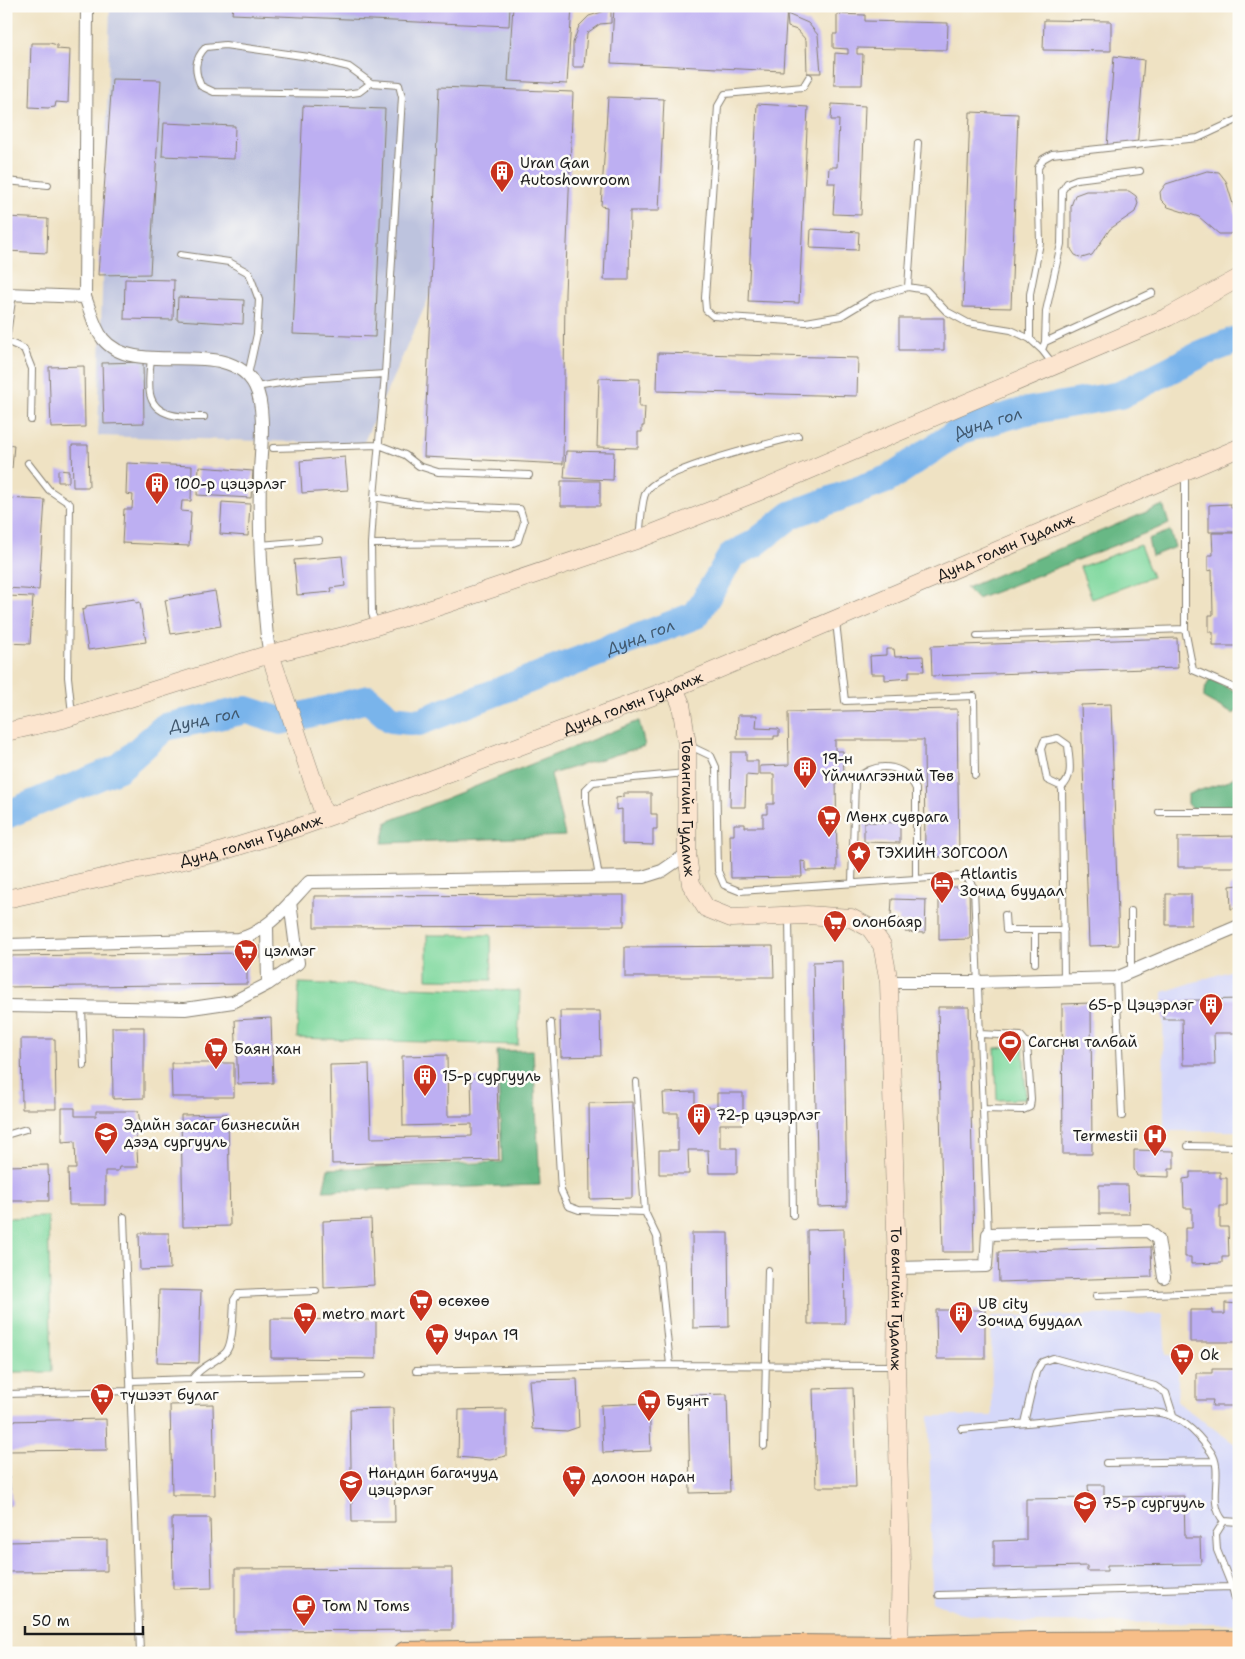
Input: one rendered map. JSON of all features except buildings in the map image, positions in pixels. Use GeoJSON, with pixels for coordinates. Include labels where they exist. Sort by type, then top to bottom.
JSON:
{"type":"FeatureCollection","features":[{"type":"Feature","properties":{"kind":"highway"},"geometry":{"type":"LineString","coordinates":[[406,1653],[792,1646],[899,1650],[1032,1642],[1239,1642]]}},
{"type":"Feature","properties":{"kind":"street"},"geometry":{"type":"LineString","coordinates":[[87,6],[85,297],[102,338],[116,350],[151,358],[227,363],[248,375],[256,387],[261,414],[259,546],[273,662],[325,817]]}},
{"type":"Feature","properties":{"kind":"street"},"geometry":{"type":"LineString","coordinates":[[6,732],[273,662],[377,624],[542,573],[639,539],[755,493],[1168,317],[1239,278]]}},
{"type":"Feature","properties":{"kind":"street"},"geometry":{"type":"LineString","coordinates":[[9,294],[85,297]]}},
{"type":"Feature","properties":{"kind":"street","name":"Дунд голын Гудамж"},"geometry":{"type":"LineString","coordinates":[[6,899],[216,852],[325,817],[674,688],[1239,448]]}},
{"type":"Feature","properties":{"kind":"street","name":"Товангийн Гудамж"},"geometry":{"type":"LineString","coordinates":[[674,688],[681,704],[687,745],[688,854],[691,884],[706,908],[731,918],[789,916],[851,918],[870,928],[882,945],[889,982]]}},
{"type":"Feature","properties":{"kind":"street"},"geometry":{"type":"LineString","coordinates":[[6,944],[239,939],[252,936],[267,926],[310,882],[324,880],[643,877],[662,871],[688,854]]}},
{"type":"Feature","properties":{"kind":"street"},"geometry":{"type":"LineString","coordinates":[[6,1006],[185,1009],[233,1002],[268,984],[298,963],[290,902]]}},
{"type":"Feature","properties":{"kind":"street"},"geometry":{"type":"LineString","coordinates":[[267,926],[268,984]]}},
{"type":"Feature","properties":{"kind":"street"},"geometry":{"type":"LineString","coordinates":[[889,982],[977,982],[1116,978],[1239,926]]}},
{"type":"Feature","properties":{"kind":"street","name":"То вангийн Гудамж"},"geometry":{"type":"LineString","coordinates":[[889,982],[897,1268],[896,1366],[901,1566],[899,1650]]}},
{"type":"Feature","properties":{"kind":"street"},"geometry":{"type":"LineString","coordinates":[[897,1268],[986,1266],[988,1234],[1148,1231],[1158,1239],[1164,1277]]}},
{"type":"Feature","properties":{"kind":"lane"},"geometry":{"type":"LineString","coordinates":[[371,83],[359,92],[345,94],[214,92],[201,86],[195,74],[198,56],[206,47],[225,45],[309,56],[349,67],[371,83],[399,85],[402,97],[385,374],[371,544],[372,614],[377,624]]}},
{"type":"Feature","properties":{"kind":"lane"},"geometry":{"type":"LineString","coordinates":[[809,77],[803,87],[725,94],[720,99],[705,298],[706,310],[713,316],[724,318],[806,322],[841,316],[873,297],[908,286],[926,290],[946,311],[968,323],[1011,330],[1030,339],[1054,365]]}},
{"type":"Feature","properties":{"kind":"lane"},"geometry":{"type":"LineString","coordinates":[[1030,339],[1030,294],[1040,243],[1038,168],[1043,159],[1052,154],[1198,138],[1239,119]]}},
{"type":"Feature","properties":{"kind":"lane"},"geometry":{"type":"LineString","coordinates":[[908,286],[918,143]]}},
{"type":"Feature","properties":{"kind":"lane"},"geometry":{"type":"LineString","coordinates":[[1042,350],[1045,342],[1046,311],[1061,244],[1062,190],[1067,183],[1078,178],[1140,171]]}},
{"type":"Feature","properties":{"kind":"lane"},"geometry":{"type":"LineString","coordinates":[[6,181],[48,184]]}},
{"type":"Feature","properties":{"kind":"lane"},"geometry":{"type":"LineString","coordinates":[[180,254],[229,262],[249,273],[258,300],[257,334],[248,375]]}},
{"type":"Feature","properties":{"kind":"lane"},"geometry":{"type":"LineString","coordinates":[[1045,342],[1152,293]]}},
{"type":"Feature","properties":{"kind":"lane"},"geometry":{"type":"LineString","coordinates":[[9,294],[6,341],[24,349],[32,369],[30,420]]}},
{"type":"Feature","properties":{"kind":"lane"},"geometry":{"type":"LineString","coordinates":[[151,358],[150,394],[155,405],[174,417],[204,417]]}},
{"type":"Feature","properties":{"kind":"lane"},"geometry":{"type":"LineString","coordinates":[[256,387],[305,379],[385,374]]}},
{"type":"Feature","properties":{"kind":"lane"},"geometry":{"type":"LineString","coordinates":[[639,539],[646,492],[658,480],[716,458],[798,436]]}},
{"type":"Feature","properties":{"kind":"lane"},"geometry":{"type":"LineString","coordinates":[[273,448],[379,445],[405,454],[419,466],[438,472],[529,475]]}},
{"type":"Feature","properties":{"kind":"lane"},"geometry":{"type":"LineString","coordinates":[[28,463],[49,490],[70,504],[68,658],[72,716]]}},
{"type":"Feature","properties":{"kind":"lane"},"geometry":{"type":"LineString","coordinates":[[1185,470],[1185,629],[1193,670],[1239,690]]}},
{"type":"Feature","properties":{"kind":"lane"},"geometry":{"type":"LineString","coordinates":[[371,544],[513,543],[518,541],[524,522],[520,509],[416,504],[374,497]]}},
{"type":"Feature","properties":{"kind":"lane"},"geometry":{"type":"LineString","coordinates":[[259,546],[319,540]]}},
{"type":"Feature","properties":{"kind":"lane"},"geometry":{"type":"LineString","coordinates":[[836,618],[845,700],[974,696],[975,775]]}},
{"type":"Feature","properties":{"kind":"lane"},"geometry":{"type":"LineString","coordinates":[[977,636],[1185,629]]}},
{"type":"Feature","properties":{"kind":"lane"},"geometry":{"type":"LineString","coordinates":[[1058,738],[1068,744],[1070,772],[1068,782],[1062,787],[1047,780],[1041,749],[1044,741],[1058,738]]}},
{"type":"Feature","properties":{"kind":"lane"},"geometry":{"type":"LineString","coordinates":[[687,745],[711,756],[716,767],[718,871],[724,885],[739,891],[960,876],[968,879],[974,888],[988,1234]]}},
{"type":"Feature","properties":{"kind":"lane"},"geometry":{"type":"LineString","coordinates":[[852,883],[855,780],[866,770],[884,766],[899,771],[911,778],[916,789],[916,879]]}},
{"type":"Feature","properties":{"kind":"lane"},"geometry":{"type":"LineString","coordinates":[[599,877],[586,802],[586,789],[594,782],[687,772]]}},
{"type":"Feature","properties":{"kind":"lane"},"geometry":{"type":"LineString","coordinates":[[1062,787],[1064,980]]}},
{"type":"Feature","properties":{"kind":"lane"},"geometry":{"type":"LineString","coordinates":[[1159,812],[1239,812]]}},
{"type":"Feature","properties":{"kind":"lane"},"geometry":{"type":"LineString","coordinates":[[1131,911],[1131,972]]}},
{"type":"Feature","properties":{"kind":"lane"},"geometry":{"type":"LineString","coordinates":[[1006,915],[1006,930],[1064,930]]}},
{"type":"Feature","properties":{"kind":"lane"},"geometry":{"type":"LineString","coordinates":[[789,916],[793,1215]]}},
{"type":"Feature","properties":{"kind":"lane"},"geometry":{"type":"LineString","coordinates":[[1035,930],[1035,963]]}},
{"type":"Feature","properties":{"kind":"lane"},"geometry":{"type":"LineString","coordinates":[[1116,978],[1122,1116]]}},
{"type":"Feature","properties":{"kind":"lane"},"geometry":{"type":"LineString","coordinates":[[82,1006],[84,1066]]}},
{"type":"Feature","properties":{"kind":"lane"},"geometry":{"type":"LineString","coordinates":[[552,1023],[561,1191],[568,1206],[579,1210],[646,1212]]}},
{"type":"Feature","properties":{"kind":"lane"},"geometry":{"type":"LineString","coordinates":[[979,1034],[1021,1036],[1027,1043],[1031,1099],[1030,1107],[1023,1110],[983,1109]]}},
{"type":"Feature","properties":{"kind":"lane"},"geometry":{"type":"LineString","coordinates":[[636,1082],[646,1212],[657,1236],[670,1365]]}},
{"type":"Feature","properties":{"kind":"lane"},"geometry":{"type":"LineString","coordinates":[[6,1135],[26,1129]]}},
{"type":"Feature","properties":{"kind":"lane"},"geometry":{"type":"LineString","coordinates":[[1188,1146],[1239,1148]]}},
{"type":"Feature","properties":{"kind":"lane"},"geometry":{"type":"LineString","coordinates":[[124,1216],[140,1653]]}},
{"type":"Feature","properties":{"kind":"lane"},"geometry":{"type":"LineString","coordinates":[[764,1446],[768,1270]]}},
{"type":"Feature","properties":{"kind":"lane"},"geometry":{"type":"LineString","coordinates":[[192,1380],[198,1370],[224,1354],[230,1346],[234,1300],[238,1294],[316,1291]]}},
{"type":"Feature","properties":{"kind":"lane"},"geometry":{"type":"LineString","coordinates":[[1096,1296],[1239,1291]]}},
{"type":"Feature","properties":{"kind":"lane"},"geometry":{"type":"LineString","coordinates":[[1024,1423],[1036,1372],[1042,1362],[1052,1358],[1155,1386],[1166,1393],[1174,1418]]}},
{"type":"Feature","properties":{"kind":"lane"},"geometry":{"type":"LineString","coordinates":[[416,1371],[670,1365],[765,1367],[896,1366]]}},
{"type":"Feature","properties":{"kind":"lane"},"geometry":{"type":"LineString","coordinates":[[131,1381],[361,1376]]}},
{"type":"Feature","properties":{"kind":"lane"},"geometry":{"type":"LineString","coordinates":[[6,1394],[131,1391]]}},
{"type":"Feature","properties":{"kind":"lane"},"geometry":{"type":"LineString","coordinates":[[962,1429],[1117,1414],[1161,1413],[1181,1421],[1200,1437],[1212,1454],[1214,1461],[1216,1506],[1219,1515],[1224,1521],[1239,1522]]}},
{"type":"Feature","properties":{"kind":"lane"},"geometry":{"type":"LineString","coordinates":[[1106,1463],[1214,1461]]}},
{"type":"Feature","properties":{"kind":"lane"},"geometry":{"type":"LineString","coordinates":[[1224,1521],[1216,1534],[1218,1550],[1232,1587],[1239,1615]]}},
{"type":"Feature","properties":{"kind":"lane"},"geometry":{"type":"LineString","coordinates":[[939,1595],[1232,1587]]}},
{"type":"Feature","properties":{"kind":"shaded area"},"geometry":{"type":"Polygon","coordinates":[[[110,6],[560,6],[363,444],[98,436],[110,6]]]}},
{"type":"Feature","properties":{"kind":"shaded area"},"geometry":{"type":"Polygon","coordinates":[[[1239,968],[1239,1131],[1164,1131],[1163,992],[1239,968]]]}},
{"type":"Feature","properties":{"kind":"shaded area","name":"75-р сургууль"},"geometry":{"type":"Polygon","coordinates":[[[1163,1314],[1166,1355],[1179,1356],[1177,1402],[1239,1447],[1239,1623],[1018,1622],[958,1612],[932,1601],[929,1416],[992,1416],[991,1316],[1163,1314]]]}},
{"type":"Feature","properties":{"kind":"green space"},"geometry":{"type":"Polygon","coordinates":[[[1163,505],[1169,524],[977,599],[966,588],[1163,505]]]}},
{"type":"Feature","properties":{"kind":"green space"},"geometry":{"type":"Polygon","coordinates":[[[1170,531],[1175,547],[1152,556],[1148,539],[1170,531]]]}},
{"type":"Feature","properties":{"kind":"green space"},"geometry":{"type":"Polygon","coordinates":[[[1140,545],[1152,577],[1092,599],[1080,567],[1140,545]]]}},
{"type":"Feature","properties":{"kind":"green space"},"geometry":{"type":"Polygon","coordinates":[[[1210,679],[1239,693],[1239,710],[1233,714],[1204,698],[1204,691],[1210,679]]]}},
{"type":"Feature","properties":{"kind":"green space"},"geometry":{"type":"Polygon","coordinates":[[[639,721],[645,746],[551,774],[565,836],[382,843],[387,822],[639,721]]]}},
{"type":"Feature","properties":{"kind":"green space"},"geometry":{"type":"Polygon","coordinates":[[[1239,774],[1239,807],[1192,808],[1188,804],[1188,794],[1226,782],[1239,774]]]}},
{"type":"Feature","properties":{"kind":"green space"},"geometry":{"type":"Polygon","coordinates":[[[427,935],[491,935],[492,980],[427,979],[427,935]]]}},
{"type":"Feature","properties":{"kind":"green space"},"geometry":{"type":"Polygon","coordinates":[[[299,983],[520,991],[518,1045],[297,1038],[299,983]]]}},
{"type":"Feature","properties":{"kind":"green space","name":"Сагсны талбай"},"geometry":{"type":"Polygon","coordinates":[[[1023,1046],[1026,1099],[997,1100],[995,1048],[1023,1046]]]}},
{"type":"Feature","properties":{"kind":"green space"},"geometry":{"type":"Polygon","coordinates":[[[533,1050],[540,1185],[323,1191],[328,1169],[502,1162],[497,1051],[533,1050]]]}},
{"type":"Feature","properties":{"kind":"green space"},"geometry":{"type":"Polygon","coordinates":[[[48,1217],[52,1372],[6,1372],[6,1218],[48,1217]]]}},
{"type":"Feature","properties":{"kind":"waterway","name":"Дунд гол"},"geometry":{"type":"LineString","coordinates":[[6,815],[119,768],[165,727],[247,710],[281,721],[368,699],[391,719],[419,722],[696,615],[732,555],[754,544],[791,515],[888,479],[961,430],[1022,412],[1120,395],[1205,352],[1239,339]]}},
{"type":"Feature","properties":{"kind":"place","name":"Uran Gan Autoshowroom"},"geometry":{"type":"Point","coordinates":[502,193]}},
{"type":"Feature","properties":{"kind":"place","name":"100-р цэцэрлэг"},"geometry":{"type":"Point","coordinates":[157,505]}},
{"type":"Feature","properties":{"kind":"place","name":"19-н Үйлчилгээний Төв"},"geometry":{"type":"Point","coordinates":[805,789]}},
{"type":"Feature","properties":{"kind":"place","name":"Мөнх суврага"},"geometry":{"type":"Point","coordinates":[829,838]}},
{"type":"Feature","properties":{"kind":"place","name":"ТЭХИЙН ЗОГСООЛ"},"geometry":{"type":"Point","coordinates":[859,874]}},
{"type":"Feature","properties":{"kind":"place","name":"Atlantis Зочид буудал"},"geometry":{"type":"Point","coordinates":[942,904]}},
{"type":"Feature","properties":{"kind":"place","name":"олонбаяр"},"geometry":{"type":"Point","coordinates":[835,943]}},
{"type":"Feature","properties":{"kind":"place","name":"цэлмэг"},"geometry":{"type":"Point","coordinates":[246,972]}},
{"type":"Feature","properties":{"kind":"place","name":"65-р Цэцэрлэг"},"geometry":{"type":"Point","coordinates":[1211,1026]}},
{"type":"Feature","properties":{"kind":"place","name":"Сагсны талбай"},"geometry":{"type":"Point","coordinates":[1010,1063]}},
{"type":"Feature","properties":{"kind":"place","name":"Баян хан"},"geometry":{"type":"Point","coordinates":[216,1070]}},
{"type":"Feature","properties":{"kind":"place","name":"15-р сургууль"},"geometry":{"type":"Point","coordinates":[425,1097]}},
{"type":"Feature","properties":{"kind":"place","name":"72-р цэцэрлэг"},"geometry":{"type":"Point","coordinates":[699,1136]}},
{"type":"Feature","properties":{"kind":"place","name":"Эдийн засаг бизнесийн дээд сургууль"},"geometry":{"type":"Point","coordinates":[106,1155]}},
{"type":"Feature","properties":{"kind":"place","name":"Termestii"},"geometry":{"type":"Point","coordinates":[1155,1157]}},
{"type":"Feature","properties":{"kind":"place","name":"өсөхөө"},"geometry":{"type":"Point","coordinates":[421,1322]}},
{"type":"Feature","properties":{"kind":"place","name":"UB city Зочид буудал"},"geometry":{"type":"Point","coordinates":[961,1334]}},
{"type":"Feature","properties":{"kind":"place","name":"metro mart"},"geometry":{"type":"Point","coordinates":[305,1335]}},
{"type":"Feature","properties":{"kind":"place","name":"Учрал 19"},"geometry":{"type":"Point","coordinates":[437,1356]}},
{"type":"Feature","properties":{"kind":"place","name":"Ok"},"geometry":{"type":"Point","coordinates":[1182,1376]}},
{"type":"Feature","properties":{"kind":"place","name":"түшээт булаг"},"geometry":{"type":"Point","coordinates":[102,1416]}},
{"type":"Feature","properties":{"kind":"place","name":"Буянт"},"geometry":{"type":"Point","coordinates":[649,1422]}},
{"type":"Feature","properties":{"kind":"place","name":"долоон наран"},"geometry":{"type":"Point","coordinates":[574,1498]}},
{"type":"Feature","properties":{"kind":"place","name":"Нандин багачууд цэцэрлэг"},"geometry":{"type":"Point","coordinates":[351,1503]}},
{"type":"Feature","properties":{"kind":"place","name":"75-р сургууль"},"geometry":{"type":"Point","coordinates":[1085,1524]}},
{"type":"Feature","properties":{"kind":"place","name":"Tom N Toms"},"geometry":{"type":"Point","coordinates":[304,1627]}}]}
